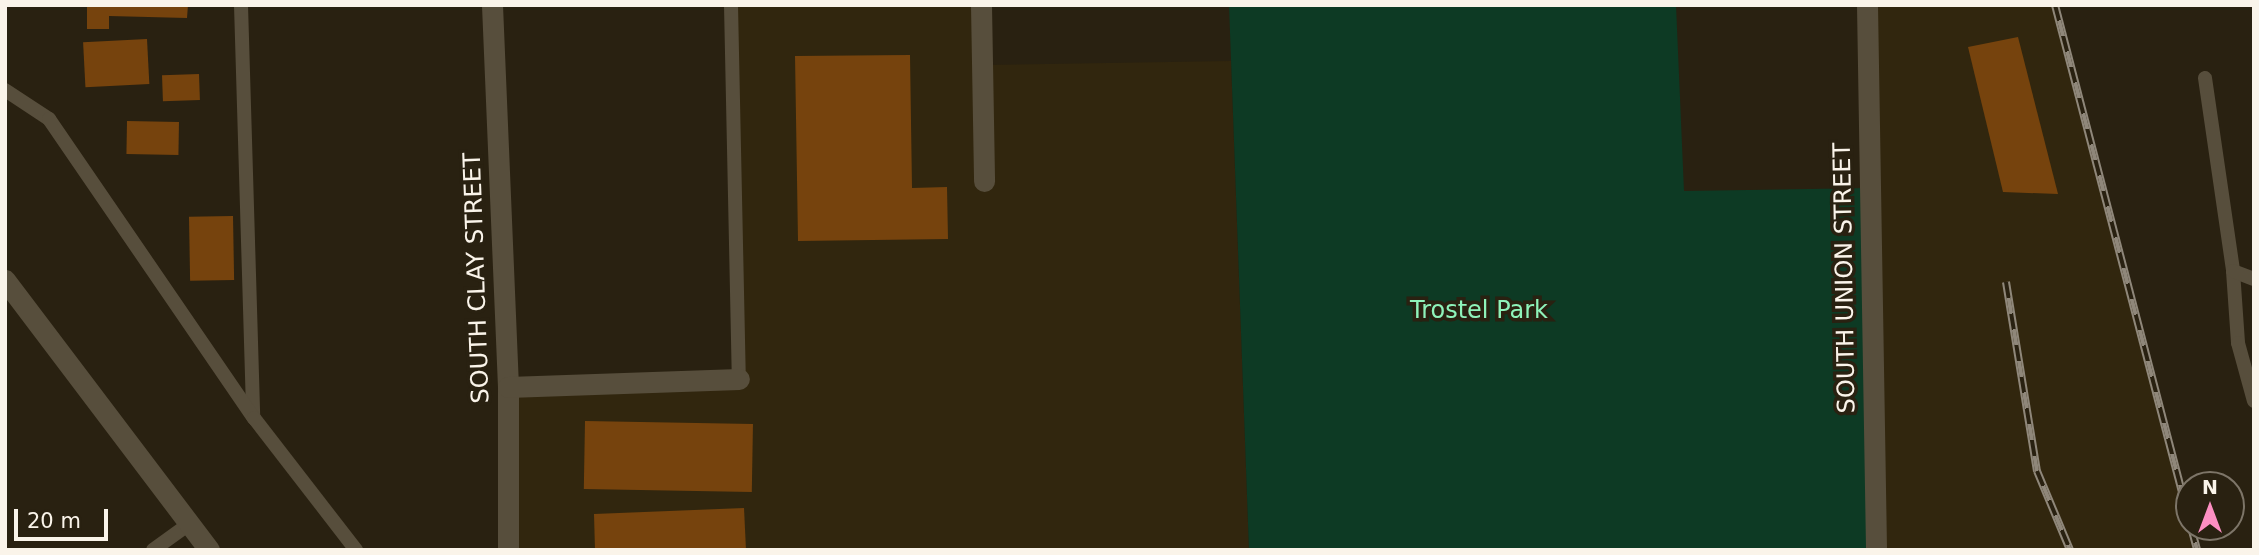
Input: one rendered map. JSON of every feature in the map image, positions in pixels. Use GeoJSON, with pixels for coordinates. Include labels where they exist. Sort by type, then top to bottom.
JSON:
{"type":"FeatureCollection","features":[{"type":"Feature","properties":{"kind":"street","name":"SOUTH CLAY STREET"},"geometry":{"type":"LineString","coordinates":[[492,5],[508,387],[508,550]]}},
{"type":"Feature","properties":{"kind":"street"},"geometry":{"type":"LineString","coordinates":[[981,5],[984,181]]}},
{"type":"Feature","properties":{"kind":"street","name":"SOUTH UNION STREET"},"geometry":{"type":"LineString","coordinates":[[1867,5],[1876,550]]}},
{"type":"Feature","properties":{"kind":"street"},"geometry":{"type":"LineString","coordinates":[[5,280],[209,550]]}},
{"type":"Feature","properties":{"kind":"street"},"geometry":{"type":"LineString","coordinates":[[508,387],[739,379]]}},
{"type":"Feature","properties":{"kind":"lane"},"geometry":{"type":"LineString","coordinates":[[241,5],[254,418]]}},
{"type":"Feature","properties":{"kind":"lane"},"geometry":{"type":"LineString","coordinates":[[732,5],[739,379]]}},
{"type":"Feature","properties":{"kind":"lane"},"geometry":{"type":"LineString","coordinates":[[2205,78],[2234,271],[2238,344],[2254,401]]}},
{"type":"Feature","properties":{"kind":"lane"},"geometry":{"type":"LineString","coordinates":[[5,90],[49,119],[254,418],[356,550]]}},
{"type":"Feature","properties":{"kind":"lane"},"geometry":{"type":"LineString","coordinates":[[2234,271],[2254,279]]}},
{"type":"Feature","properties":{"kind":"lane"},"geometry":{"type":"LineString","coordinates":[[153,550],[190,524]]}},
{"type":"Feature","properties":{"kind":"shaded area"},"geometry":{"type":"Polygon","coordinates":[[[731,5],[981,5],[983,65],[1231,61],[1249,550],[508,550],[508,387],[739,379],[731,5]]]}},
{"type":"Feature","properties":{"kind":"shaded area"},"geometry":{"type":"Polygon","coordinates":[[[1867,5],[2055,5],[2176,471],[2175,541],[2195,541],[2197,550],[1876,550],[1867,5]]]}},
{"type":"Feature","properties":{"kind":"green space","name":"Trostel Park"},"geometry":{"type":"Polygon","coordinates":[[[1229,5],[1676,5],[1684,191],[1870,188],[1876,550],[1249,550],[1229,5]]]}},
{"type":"Feature","properties":{"kind":"building"},"geometry":{"type":"Polygon","coordinates":[[[87,5],[188,5],[187,18],[109,16],[109,29],[87,29],[87,5]]]}},
{"type":"Feature","properties":{"kind":"building"},"geometry":{"type":"Polygon","coordinates":[[[2018,37],[2058,194],[2003,192],[1968,47],[2018,37]]]}},
{"type":"Feature","properties":{"kind":"building"},"geometry":{"type":"Polygon","coordinates":[[[147,39],[149,84],[85,87],[83,42],[147,39]]]}},
{"type":"Feature","properties":{"kind":"building"},"geometry":{"type":"Polygon","coordinates":[[[910,55],[912,188],[947,187],[948,239],[798,241],[795,56],[910,55]]]}},
{"type":"Feature","properties":{"kind":"building"},"geometry":{"type":"Polygon","coordinates":[[[199,74],[200,100],[163,101],[162,75],[199,74]]]}},
{"type":"Feature","properties":{"kind":"building"},"geometry":{"type":"Polygon","coordinates":[[[127,121],[179,122],[178,155],[126,154],[127,121]]]}},
{"type":"Feature","properties":{"kind":"building"},"geometry":{"type":"Polygon","coordinates":[[[233,216],[234,280],[190,281],[189,217],[233,216]]]}},
{"type":"Feature","properties":{"kind":"building"},"geometry":{"type":"Polygon","coordinates":[[[585,421],[753,424],[752,492],[584,489],[585,421]]]}},
{"type":"Feature","properties":{"kind":"building"},"geometry":{"type":"Polygon","coordinates":[[[744,508],[746,550],[595,550],[594,514],[744,508]]]}},
{"type":"Feature","properties":{"kind":"railway"},"geometry":{"type":"LineString","coordinates":[[2055,5],[2176,471]]}},
{"type":"Feature","properties":{"kind":"railway"},"geometry":{"type":"LineString","coordinates":[[2006,282],[2037,471],[2070,550]]}},
{"type":"Feature","properties":{"kind":"railway"},"geometry":{"type":"LineString","coordinates":[[2195,541],[2197,550]]}}]}
